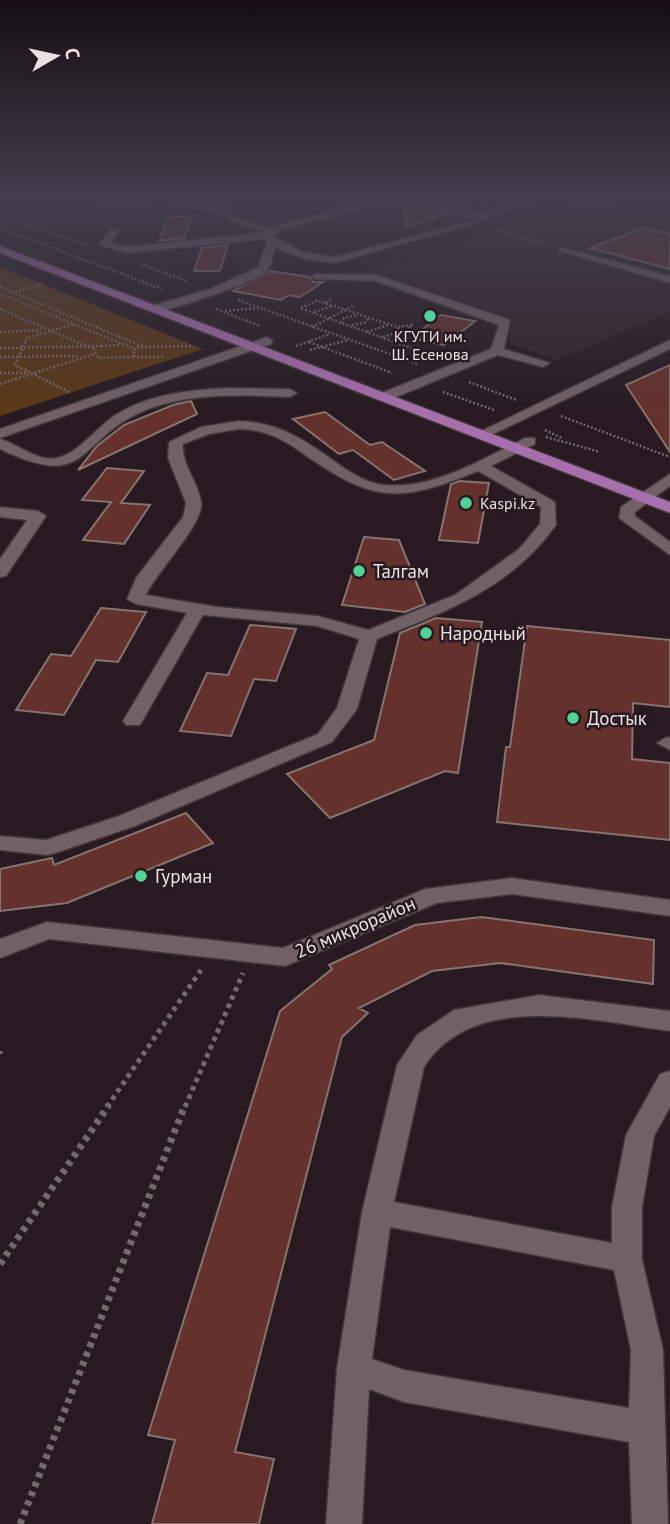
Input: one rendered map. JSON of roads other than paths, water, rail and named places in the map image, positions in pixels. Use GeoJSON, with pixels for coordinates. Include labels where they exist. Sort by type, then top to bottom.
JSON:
{"type":"FeatureCollection","features":[{"type":"Feature","properties":{"kind":"main road"},"geometry":{"type":"LineString","coordinates":[[56,269],[262,339],[514,449],[660,490]]}},
{"type":"Feature","properties":{"kind":"main road"},"geometry":{"type":"LineString","coordinates":[[69,269],[162,307]]}},
{"type":"Feature","properties":{"kind":"main road"},"geometry":{"type":"LineString","coordinates":[[391,394],[495,428],[660,490],[670,508]]}},
{"type":"Feature","properties":{"kind":"street"},"geometry":{"type":"LineString","coordinates":[[162,307],[214,291],[262,269]]}},
{"type":"Feature","properties":{"kind":"street"},"geometry":{"type":"LineString","coordinates":[[633,269],[670,280]]}},
{"type":"Feature","properties":{"kind":"street"},"geometry":{"type":"LineString","coordinates":[[317,277],[377,278],[506,323],[497,351]]}},
{"type":"Feature","properties":{"kind":"street"},"geometry":{"type":"LineString","coordinates":[[0,434],[262,339]]}},
{"type":"Feature","properties":{"kind":"street"},"geometry":{"type":"LineString","coordinates":[[480,435],[670,344]]}},
{"type":"Feature","properties":{"kind":"street"},"geometry":{"type":"LineString","coordinates":[[391,394],[497,351],[543,363]]}},
{"type":"Feature","properties":{"kind":"street"},"geometry":{"type":"LineString","coordinates":[[0,443],[56,463],[69,457],[124,416],[168,399],[224,391],[290,393]]}},
{"type":"Feature","properties":{"kind":"street"},"geometry":{"type":"LineString","coordinates":[[478,466],[501,475],[549,505],[548,525],[524,553],[461,599],[369,636],[318,621],[198,609],[136,599],[145,578],[191,518],[194,503],[175,458],[176,442],[191,434],[223,427],[273,428],[288,434],[299,444],[374,489],[427,484],[478,466],[530,441]]}},
{"type":"Feature","properties":{"kind":"street"},"geometry":{"type":"LineString","coordinates":[[660,490],[629,507],[627,518],[670,550]]}},
{"type":"Feature","properties":{"kind":"street"},"geometry":{"type":"LineString","coordinates":[[0,512],[38,516],[0,572]]}},
{"type":"Feature","properties":{"kind":"street"},"geometry":{"type":"LineString","coordinates":[[133,721],[198,609]]}},
{"type":"Feature","properties":{"kind":"street"},"geometry":{"type":"LineString","coordinates":[[0,844],[47,848],[127,821],[325,738],[347,709],[369,636]]}},
{"type":"Feature","properties":{"kind":"street","name":"26 микрорайон"},"geometry":{"type":"LineString","coordinates":[[0,949],[47,930],[285,957],[433,895],[512,886],[670,908]]}},
{"type":"Feature","properties":{"kind":"street"},"geometry":{"type":"LineString","coordinates":[[344,1524],[354,1368],[377,1212],[411,1065],[426,1042],[463,1017],[538,1005],[670,1021]]}},
{"type":"Feature","properties":{"kind":"street"},"geometry":{"type":"LineString","coordinates":[[650,1524],[646,1428],[647,1350],[627,1259],[627,1207],[640,1135],[670,1082]]}},
{"type":"Feature","properties":{"kind":"street"},"geometry":{"type":"LineString","coordinates":[[377,1212],[627,1259]]}},
{"type":"Feature","properties":{"kind":"street"},"geometry":{"type":"LineString","coordinates":[[354,1368],[404,1386],[646,1428]]}},
{"type":"Feature","properties":{"kind":"place","name":"КГУТИ им. Ш. Есенова"},"geometry":{"type":"Point","coordinates":[430,316]}},
{"type":"Feature","properties":{"kind":"place","name":"Kaspi.kz"},"geometry":{"type":"Point","coordinates":[466,503]}},
{"type":"Feature","properties":{"kind":"place","name":"Талгам"},"geometry":{"type":"Point","coordinates":[359,571]}},
{"type":"Feature","properties":{"kind":"place","name":"Народный"},"geometry":{"type":"Point","coordinates":[426,633]}},
{"type":"Feature","properties":{"kind":"place","name":"Достык"},"geometry":{"type":"Point","coordinates":[573,718]}},
{"type":"Feature","properties":{"kind":"place","name":"Гурман"},"geometry":{"type":"Point","coordinates":[141,876]}}]}
